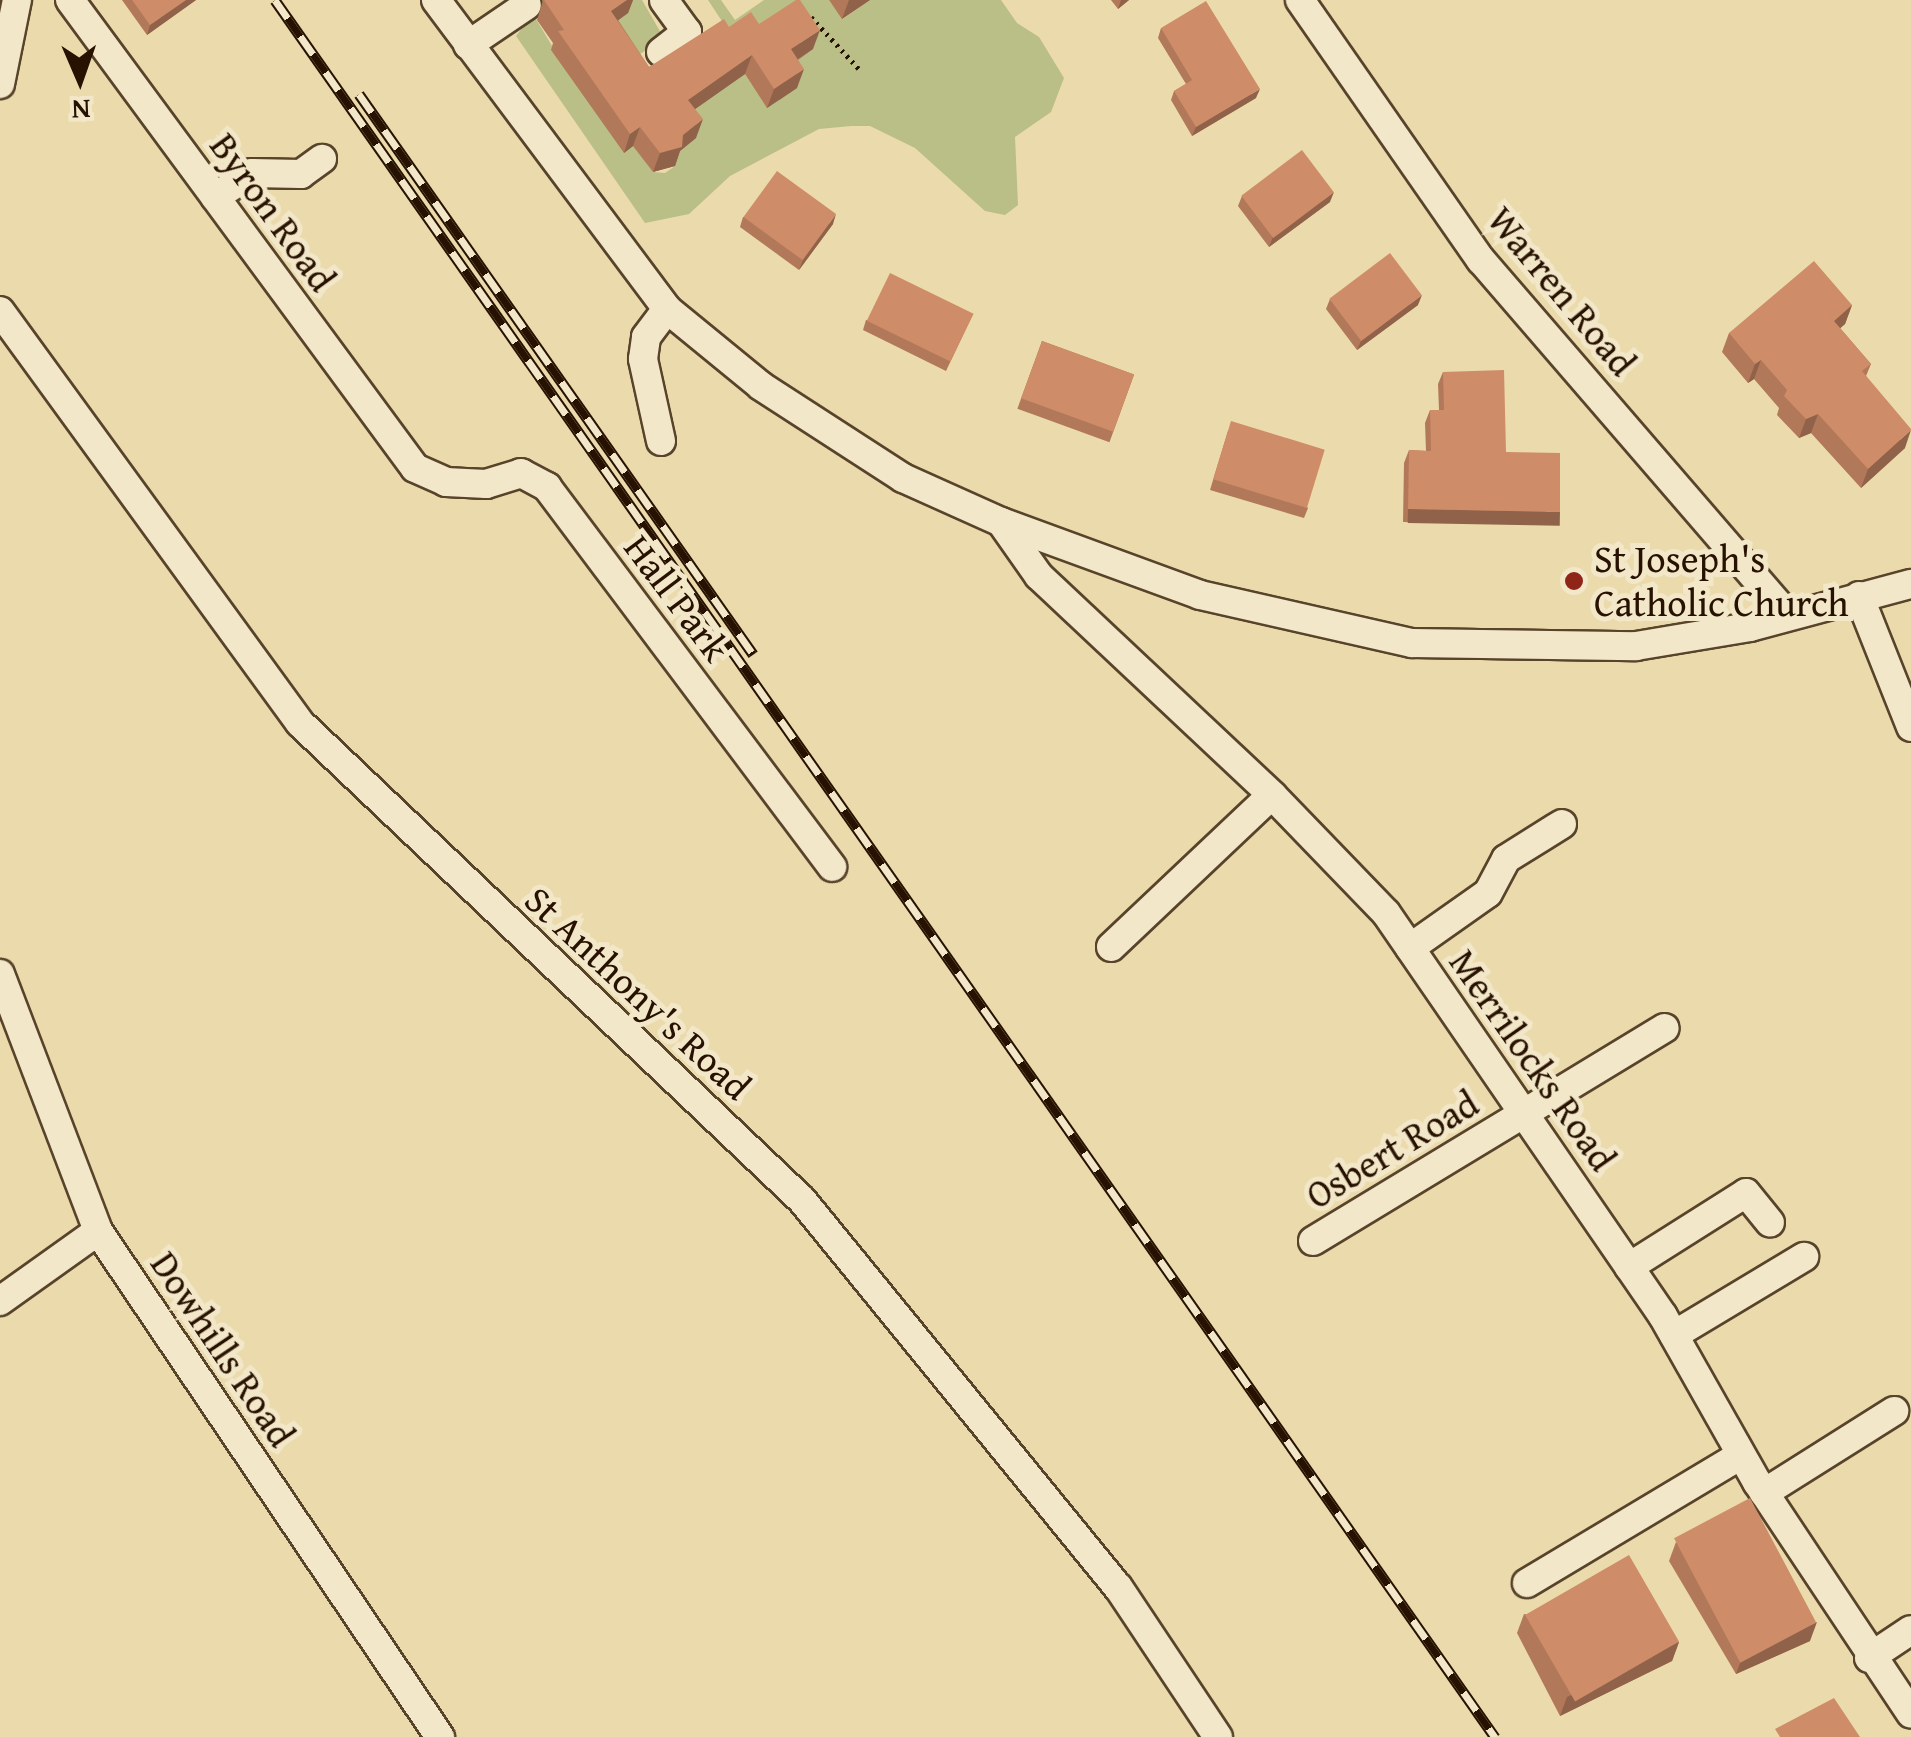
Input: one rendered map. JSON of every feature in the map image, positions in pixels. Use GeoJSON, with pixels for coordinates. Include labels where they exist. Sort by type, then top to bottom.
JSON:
{"type":"FeatureCollection","features":[{"type":"Feature","properties":{"kind":"street"},"geometry":{"type":"LineString","coordinates":[[0,84],[17,0]]}},
{"type":"Feature","properties":{"kind":"street","name":"Byron Road"},"geometry":{"type":"LineString","coordinates":[[70,0],[415,468]]}},
{"type":"Feature","properties":{"kind":"street"},"geometry":{"type":"LineString","coordinates":[[436,0],[667,309],[761,386],[903,478],[1001,522],[1200,595],[1412,643],[1636,646],[1750,627],[1787,614],[1911,584]]}},
{"type":"Feature","properties":{"kind":"street"},"geometry":{"type":"LineString","coordinates":[[661,52],[687,32],[664,0]]}},
{"type":"Feature","properties":{"kind":"street","name":"Warren Road"},"geometry":{"type":"LineString","coordinates":[[1300,0],[1481,260],[1787,614]]}},
{"type":"Feature","properties":{"kind":"street"},"geometry":{"type":"LineString","coordinates":[[468,45],[527,6]]}},
{"type":"Feature","properties":{"kind":"street"},"geometry":{"type":"LineString","coordinates":[[215,197],[252,173],[301,174],[322,158]]}},
{"type":"Feature","properties":{"kind":"street"},"geometry":{"type":"LineString","coordinates":[[661,441],[643,359],[646,337],[667,309]]}},
{"type":"Feature","properties":{"kind":"street","name":"St Anthony's Road"},"geometry":{"type":"LineString","coordinates":[[0,311],[300,724],[802,1200],[1118,1587],[1218,1737]]}},
{"type":"Feature","properties":{"kind":"street","name":"Hall Park"},"geometry":{"type":"LineString","coordinates":[[415,468],[446,482],[473,484],[521,472],[546,487],[832,867]]}},
{"type":"Feature","properties":{"kind":"street","name":"Merrilocks Road"},"geometry":{"type":"LineString","coordinates":[[1001,522],[1039,576],[1272,794],[1386,913],[1674,1335],[1764,1493],[1869,1658],[1911,1714]]}},
{"type":"Feature","properties":{"kind":"street"},"geometry":{"type":"LineString","coordinates":[[1859,596],[1911,727]]}},
{"type":"Feature","properties":{"kind":"street"},"geometry":{"type":"LineString","coordinates":[[1112,947],[1272,794]]}},
{"type":"Feature","properties":{"kind":"street"},"geometry":{"type":"LineString","coordinates":[[1410,948],[1488,893],[1506,859],[1562,824]]}},
{"type":"Feature","properties":{"kind":"street","name":"Dowhills Road"},"geometry":{"type":"LineString","coordinates":[[0,974],[98,1231],[440,1737]]}},
{"type":"Feature","properties":{"kind":"street","name":"Osbert Road"},"geometry":{"type":"LineString","coordinates":[[1312,1242],[1666,1028]]}},
{"type":"Feature","properties":{"kind":"street"},"geometry":{"type":"LineString","coordinates":[[1629,1267],[1746,1193],[1770,1223]]}},
{"type":"Feature","properties":{"kind":"street"},"geometry":{"type":"LineString","coordinates":[[0,1301],[98,1231]]}},
{"type":"Feature","properties":{"kind":"street"},"geometry":{"type":"LineString","coordinates":[[1674,1335],[1804,1256]]}},
{"type":"Feature","properties":{"kind":"street"},"geometry":{"type":"LineString","coordinates":[[1764,1493],[1894,1412]]}},
{"type":"Feature","properties":{"kind":"street"},"geometry":{"type":"LineString","coordinates":[[1528,1583],[1741,1455]]}},
{"type":"Feature","properties":{"kind":"street"},"geometry":{"type":"LineString","coordinates":[[1869,1658],[1911,1630]]}},
{"type":"Feature","properties":{"kind":"path"},"geometry":{"type":"LineString","coordinates":[[809,15],[860,70]]}},
{"type":"Feature","properties":{"kind":"green space"},"geometry":{"type":"Polygon","coordinates":[[[632,0],[642,0],[661,33],[658,43],[627,62],[605,30],[632,0]]]}},
{"type":"Feature","properties":{"kind":"green space"},"geometry":{"type":"Polygon","coordinates":[[[708,0],[721,0],[735,20],[764,0],[829,0],[843,19],[870,0],[1001,0],[1017,23],[1039,37],[1064,78],[1051,112],[1015,137],[1018,205],[1005,215],[985,211],[915,148],[870,126],[851,126],[819,129],[730,176],[689,214],[645,223],[516,36],[533,14],[573,81],[649,148],[645,161],[653,172],[665,173],[675,166],[677,114],[743,71],[767,107],[797,88],[733,38],[708,0]]]}},
{"type":"Feature","properties":{"kind":"building"},"geometry":{"type":"Polygon","coordinates":[[[132,0],[186,0],[150,25],[132,0]]]}},
{"type":"Feature","properties":{"kind":"building"},"geometry":{"type":"Polygon","coordinates":[[[544,0],[627,0],[611,11],[649,67],[724,19],[729,27],[751,12],[759,24],[796,0],[800,0],[820,30],[791,49],[804,69],[774,89],[752,55],[688,100],[703,119],[683,135],[682,147],[660,153],[640,127],[630,134],[558,31],[564,30],[544,0]]]}},
{"type":"Feature","properties":{"kind":"building"},"geometry":{"type":"Polygon","coordinates":[[[1206,1],[1260,89],[1196,127],[1174,91],[1192,80],[1161,28],[1206,1]]]}},
{"type":"Feature","properties":{"kind":"building"},"geometry":{"type":"Polygon","coordinates":[[[1302,150],[1334,192],[1273,238],[1241,196],[1302,150]]]}},
{"type":"Feature","properties":{"kind":"building"},"geometry":{"type":"Polygon","coordinates":[[[777,171],[836,214],[803,260],[743,217],[777,171]]]}},
{"type":"Feature","properties":{"kind":"building"},"geometry":{"type":"Polygon","coordinates":[[[1390,253],[1422,295],[1361,341],[1329,299],[1390,253]]]}},
{"type":"Feature","properties":{"kind":"building"},"geometry":{"type":"Polygon","coordinates":[[[1814,261],[1852,305],[1834,321],[1871,364],[1862,371],[1911,429],[1868,469],[1818,414],[1806,419],[1784,396],[1787,390],[1761,360],[1755,364],[1729,333],[1814,261]]]}},
{"type":"Feature","properties":{"kind":"building"},"geometry":{"type":"Polygon","coordinates":[[[890,273],[974,314],[950,361],[867,321],[890,273]]]}},
{"type":"Feature","properties":{"kind":"building"},"geometry":{"type":"Polygon","coordinates":[[[1042,341],[1134,375],[1113,432],[1021,398],[1042,341]]]}},
{"type":"Feature","properties":{"kind":"building"},"geometry":{"type":"Polygon","coordinates":[[[1504,370],[1506,452],[1560,453],[1560,512],[1408,509],[1409,450],[1431,451],[1430,410],[1444,410],[1443,372],[1504,370]]]}},
{"type":"Feature","properties":{"kind":"building"},"geometry":{"type":"Polygon","coordinates":[[[1231,421],[1325,450],[1307,508],[1213,479],[1231,421]]]}},
{"type":"Feature","properties":{"kind":"building"},"geometry":{"type":"Polygon","coordinates":[[[1750,1498],[1816,1622],[1740,1663],[1674,1538],[1750,1498]]]}},
{"type":"Feature","properties":{"kind":"building"},"geometry":{"type":"Polygon","coordinates":[[[1629,1555],[1679,1642],[1575,1702],[1525,1615],[1629,1555]]]}},
{"type":"Feature","properties":{"kind":"building"},"geometry":{"type":"Polygon","coordinates":[[[1834,1698],[1860,1737],[1780,1737],[1775,1729],[1834,1698]]]}},
{"type":"Feature","properties":{"kind":"railway"},"geometry":{"type":"LineString","coordinates":[[275,0],[1495,1737]]}},
{"type":"Feature","properties":{"kind":"railway"},"geometry":{"type":"LineString","coordinates":[[359,94],[753,654]]}},
{"type":"Feature","properties":{"kind":"place","name":"St Joseph's Catholic Church"},"geometry":{"type":"Point","coordinates":[1574,581]}}]}
